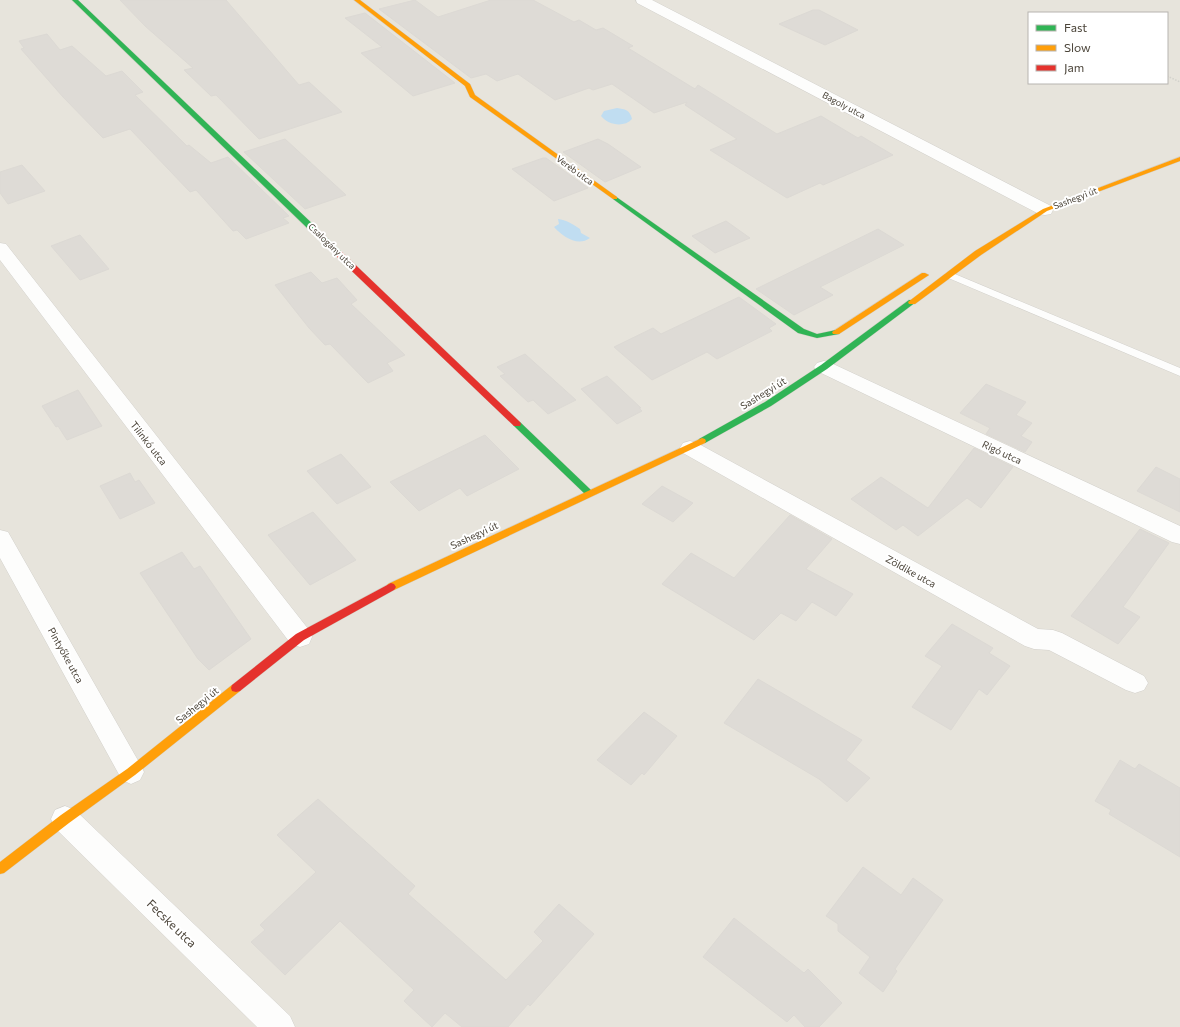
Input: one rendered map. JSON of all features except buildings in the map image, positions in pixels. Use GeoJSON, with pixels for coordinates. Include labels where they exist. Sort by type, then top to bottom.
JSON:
{"type":"FeatureCollection","features":[{"type":"Feature","properties":{"kind":"street","name":"Csalogány utca"},"geometry":{"type":"LineString","coordinates":[[75,0],[590,493]]}},
{"type":"Feature","properties":{"kind":"street","name":"Veréb utca"},"geometry":{"type":"LineString","coordinates":[[357,0],[468,85],[472,96],[801,331],[816,336],[834,334],[931,271]]}},
{"type":"Feature","properties":{"kind":"street","name":"Bagoly utca"},"geometry":{"type":"LineString","coordinates":[[642,0],[1046,210]]}},
{"type":"Feature","properties":{"kind":"street","name":"Sashegyi út"},"geometry":{"type":"LineString","coordinates":[[0,869],[65,818],[131,772],[300,637],[406,578],[690,448],[768,404],[824,367],[978,253],[1046,210],[1178,161]]}},
{"type":"Feature","properties":{"kind":"street","name":"Tilinkó utca"},"geometry":{"type":"LineString","coordinates":[[0,248],[300,637]]}},
{"type":"Feature","properties":{"kind":"street","name":"Sashegyi út"},"geometry":{"type":"LineString","coordinates":[[959,257],[978,253]]}},
{"type":"Feature","properties":{"kind":"street","name":"Rigó utca"},"geometry":{"type":"LineString","coordinates":[[824,367],[1180,536]]}},
{"type":"Feature","properties":{"kind":"street","name":"Zöldike utca"},"geometry":{"type":"LineString","coordinates":[[690,448],[1034,639],[1053,640],[1135,683]]}},
{"type":"Feature","properties":{"kind":"street","name":"Pintyőke utca"},"geometry":{"type":"LineString","coordinates":[[0,538],[131,772]]}},
{"type":"Feature","properties":{"kind":"street","name":"Fecske utca"},"geometry":{"type":"LineString","coordinates":[[65,818],[279,1027]]}},
{"type":"Feature","properties":{"kind":"lane"},"geometry":{"type":"LineString","coordinates":[[950,275],[1180,372]]}},
{"type":"Feature","properties":{"kind":"path"},"geometry":{"type":"LineString","coordinates":[[1168,76],[1180,82]]}},
{"type":"Feature","properties":{"kind":"shaded area"},"geometry":{"type":"Polygon","coordinates":[[[0,0],[1180,0],[1180,1027],[0,1027],[0,0]]]}},
{"type":"Feature","properties":{"kind":"water"},"geometry":{"type":"Polygon","coordinates":[[[617,108],[627,110],[632,119],[625,124],[616,124],[608,122],[601,116],[604,111],[617,108]]]}},
{"type":"Feature","properties":{"kind":"water"},"geometry":{"type":"Polygon","coordinates":[[[558,219],[575,225],[580,229],[581,233],[590,238],[585,241],[571,240],[554,227],[559,224],[558,219]]]}},
{"type":"Feature","properties":{"kind":"traffic: fast"},"geometry":{"type":"LineString","coordinates":[[75,0],[338,253]]}},
{"type":"Feature","properties":{"kind":"traffic: fast"},"geometry":{"type":"LineString","coordinates":[[615,198],[801,331],[817,336],[836,332]]}},
{"type":"Feature","properties":{"kind":"traffic: fast"},"geometry":{"type":"LineString","coordinates":[[702,441],[768,404],[824,367],[912,302]]}},
{"type":"Feature","properties":{"kind":"traffic: fast"},"geometry":{"type":"LineString","coordinates":[[517,424],[589,493]]}},
{"type":"Feature","properties":{"kind":"traffic: slow"},"geometry":{"type":"LineString","coordinates":[[357,0],[468,85],[472,96],[615,198]]}},
{"type":"Feature","properties":{"kind":"traffic: slow"},"geometry":{"type":"LineString","coordinates":[[912,302],[978,253],[1045,210],[1180,159]]}},
{"type":"Feature","properties":{"kind":"traffic: slow"},"geometry":{"type":"LineString","coordinates":[[836,332],[925,275]]}},
{"type":"Feature","properties":{"kind":"traffic: slow"},"geometry":{"type":"LineString","coordinates":[[391,587],[702,441]]}},
{"type":"Feature","properties":{"kind":"traffic: slow"},"geometry":{"type":"LineString","coordinates":[[0,869],[65,819],[131,772],[236,688]]}},
{"type":"Feature","properties":{"kind":"traffic: jam"},"geometry":{"type":"LineString","coordinates":[[338,253],[517,424]]}},
{"type":"Feature","properties":{"kind":"traffic: jam"},"geometry":{"type":"LineString","coordinates":[[236,688],[300,637],[391,587]]}}]}
